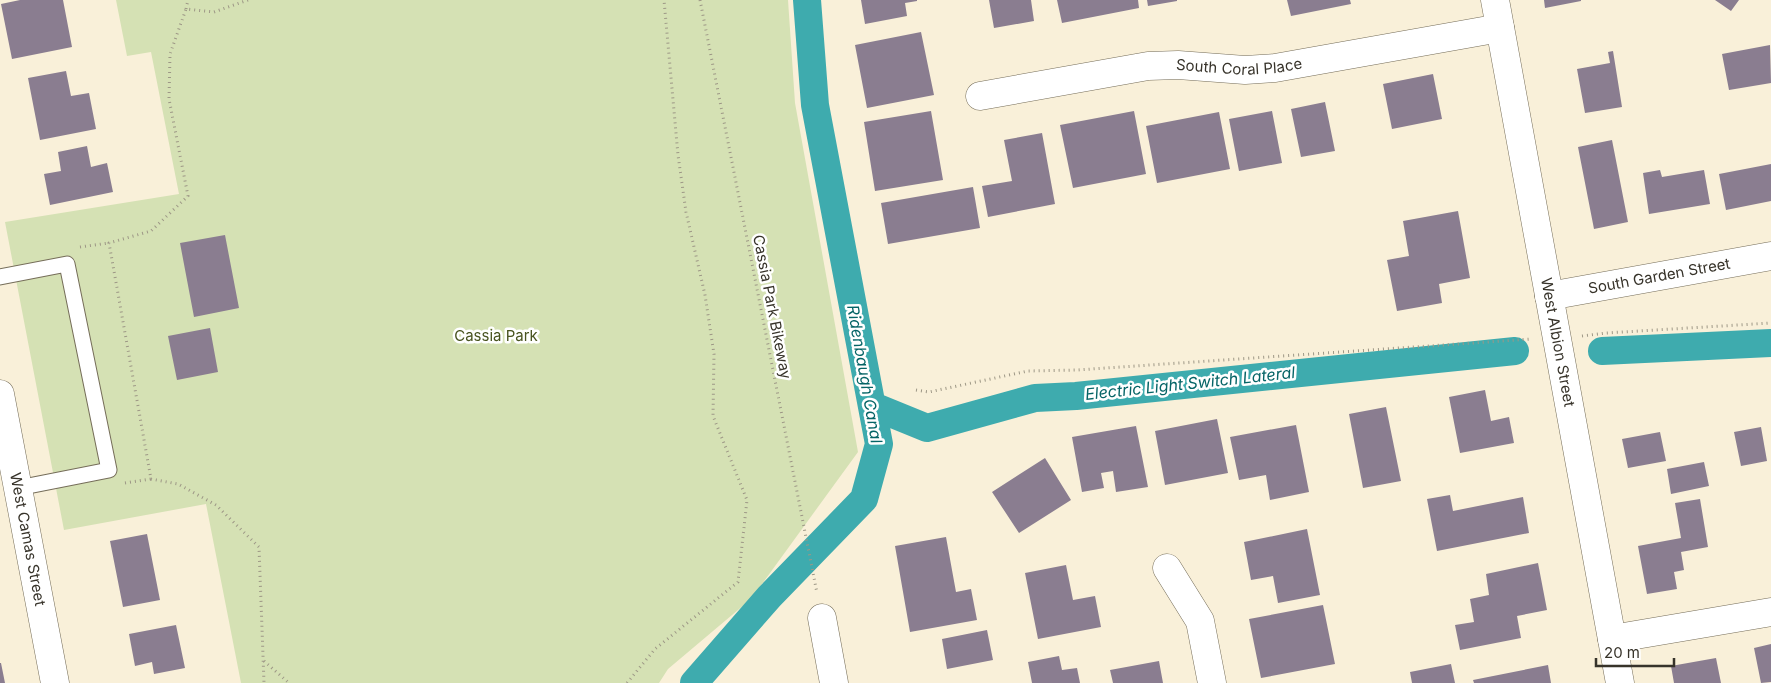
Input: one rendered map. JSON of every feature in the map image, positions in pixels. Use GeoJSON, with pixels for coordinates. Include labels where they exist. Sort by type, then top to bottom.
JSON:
{"type":"FeatureCollection","features":[{"type":"Feature","properties":{"kind":"street","name":"West Albion Street"},"geometry":{"type":"LineString","coordinates":[[1494,0],[1620,683]]}},
{"type":"Feature","properties":{"kind":"street","name":"South Coral Place"},"geometry":{"type":"LineString","coordinates":[[980,96],[1148,66],[1178,65],[1245,70],[1275,68],[1500,28]]}},
{"type":"Feature","properties":{"kind":"street","name":"South Garden Street"},"geometry":{"type":"LineString","coordinates":[[1549,296],[1771,256]]}},
{"type":"Feature","properties":{"kind":"street","name":"West Camas Street"},"geometry":{"type":"LineString","coordinates":[[0,394],[9,490],[55,683]]}},
{"type":"Feature","properties":{"kind":"street"},"geometry":{"type":"LineString","coordinates":[[1168,568],[1200,622],[1212,683]]}},
{"type":"Feature","properties":{"kind":"street"},"geometry":{"type":"LineString","coordinates":[[1612,638],[1771,612]]}},
{"type":"Feature","properties":{"kind":"street"},"geometry":{"type":"LineString","coordinates":[[822,618],[834,683]]}},
{"type":"Feature","properties":{"kind":"lane"},"geometry":{"type":"LineString","coordinates":[[0,277],[67,264],[108,470],[9,490]]}},
{"type":"Feature","properties":{"kind":"path"},"geometry":{"type":"LineString","coordinates":[[188,0],[170,54],[169,99],[188,196],[151,231],[109,243],[151,479],[178,484],[216,505],[259,547],[264,683]]}},
{"type":"Feature","properties":{"kind":"path"},"geometry":{"type":"LineString","coordinates":[[186,9],[214,12],[248,0]]}},
{"type":"Feature","properties":{"kind":"path"},"geometry":{"type":"LineString","coordinates":[[627,683],[655,649],[738,582],[747,500],[713,416],[714,354],[705,295],[686,212],[678,155],[664,0]]}},
{"type":"Feature","properties":{"kind":"path","name":"Cassia Park Bikeway"},"geometry":{"type":"LineString","coordinates":[[700,0],[822,618]]}},
{"type":"Feature","properties":{"kind":"path"},"geometry":{"type":"LineString","coordinates":[[916,390],[928,392],[1028,371],[1087,369],[1771,323]]}},
{"type":"Feature","properties":{"kind":"path"},"geometry":{"type":"LineString","coordinates":[[264,660],[289,683]]}},
{"type":"Feature","properties":{"kind":"green space","name":"Cassia Park"},"geometry":{"type":"Polygon","coordinates":[[[116,0],[788,0],[795,103],[858,452],[751,599],[668,669],[659,683],[241,683],[206,504],[64,530],[5,222],[179,194],[151,52],[127,56],[116,0]]]}},
{"type":"Feature","properties":{"kind":"building"},"geometry":{"type":"Polygon","coordinates":[[[20,0],[63,0],[72,47],[12,59],[1,4],[20,0]]]}},
{"type":"Feature","properties":{"kind":"building"},"geometry":{"type":"Polygon","coordinates":[[[861,0],[917,1],[905,3],[907,16],[865,24],[861,0]]]}},
{"type":"Feature","properties":{"kind":"building"},"geometry":{"type":"Polygon","coordinates":[[[989,0],[1031,0],[1034,21],[994,28],[989,0]]]}},
{"type":"Feature","properties":{"kind":"building"},"geometry":{"type":"Polygon","coordinates":[[[1057,0],[1138,0],[1139,8],[1062,23],[1057,0]]]}},
{"type":"Feature","properties":{"kind":"building"},"geometry":{"type":"Polygon","coordinates":[[[1147,0],[1177,0],[1177,1],[1148,6],[1147,0]]]}},
{"type":"Feature","properties":{"kind":"building"},"geometry":{"type":"Polygon","coordinates":[[[1287,0],[1350,0],[1351,4],[1291,16],[1287,0]]]}},
{"type":"Feature","properties":{"kind":"building"},"geometry":{"type":"Polygon","coordinates":[[[1544,0],[1581,0],[1581,1],[1545,8],[1544,0]]]}},
{"type":"Feature","properties":{"kind":"building"},"geometry":{"type":"Polygon","coordinates":[[[1715,0],[1739,0],[1731,11],[1715,0]]]}},
{"type":"Feature","properties":{"kind":"building"},"geometry":{"type":"Polygon","coordinates":[[[921,32],[934,95],[867,108],[855,45],[921,32]]]}},
{"type":"Feature","properties":{"kind":"building"},"geometry":{"type":"Polygon","coordinates":[[[1770,45],[1771,83],[1729,90],[1722,54],[1770,45]]]}},
{"type":"Feature","properties":{"kind":"building"},"geometry":{"type":"Polygon","coordinates":[[[1613,51],[1622,107],[1585,113],[1577,69],[1610,63],[1608,52],[1613,51]]]}},
{"type":"Feature","properties":{"kind":"building"},"geometry":{"type":"Polygon","coordinates":[[[66,71],[71,96],[89,93],[96,129],[40,140],[28,78],[66,71]]]}},
{"type":"Feature","properties":{"kind":"building"},"geometry":{"type":"Polygon","coordinates":[[[1433,74],[1442,119],[1392,129],[1383,84],[1433,74]]]}},
{"type":"Feature","properties":{"kind":"building"},"geometry":{"type":"Polygon","coordinates":[[[1325,102],[1335,151],[1301,157],[1291,109],[1325,102]]]}},
{"type":"Feature","properties":{"kind":"building"},"geometry":{"type":"Polygon","coordinates":[[[931,111],[943,180],[875,191],[864,122],[931,111]]]}},
{"type":"Feature","properties":{"kind":"building"},"geometry":{"type":"Polygon","coordinates":[[[1134,111],[1146,174],[1073,188],[1060,125],[1134,111]]]}},
{"type":"Feature","properties":{"kind":"building"},"geometry":{"type":"Polygon","coordinates":[[[1272,111],[1282,163],[1239,171],[1229,119],[1272,111]]]}},
{"type":"Feature","properties":{"kind":"building"},"geometry":{"type":"Polygon","coordinates":[[[1219,112],[1230,169],[1157,183],[1146,126],[1219,112]]]}},
{"type":"Feature","properties":{"kind":"building"},"geometry":{"type":"Polygon","coordinates":[[[1042,133],[1055,204],[988,217],[982,186],[1012,181],[1004,140],[1042,133]]]}},
{"type":"Feature","properties":{"kind":"building"},"geometry":{"type":"Polygon","coordinates":[[[1612,140],[1628,222],[1594,229],[1578,147],[1612,140]]]}},
{"type":"Feature","properties":{"kind":"building"},"geometry":{"type":"Polygon","coordinates":[[[87,146],[91,167],[107,163],[113,192],[50,205],[44,174],[61,171],[58,152],[87,146]]]}},
{"type":"Feature","properties":{"kind":"building"},"geometry":{"type":"Polygon","coordinates":[[[1771,164],[1771,201],[1726,210],[1719,174],[1771,164]]]}},
{"type":"Feature","properties":{"kind":"building"},"geometry":{"type":"Polygon","coordinates":[[[1660,170],[1662,177],[1704,170],[1710,204],[1649,214],[1643,173],[1660,170]]]}},
{"type":"Feature","properties":{"kind":"building"},"geometry":{"type":"Polygon","coordinates":[[[973,187],[980,228],[888,244],[881,203],[973,187]]]}},
{"type":"Feature","properties":{"kind":"building"},"geometry":{"type":"Polygon","coordinates":[[[1458,211],[1470,278],[1439,284],[1442,303],[1397,311],[1387,260],[1409,256],[1403,221],[1458,211]]]}},
{"type":"Feature","properties":{"kind":"building"},"geometry":{"type":"Polygon","coordinates":[[[225,235],[239,308],[194,317],[180,243],[225,235]]]}},
{"type":"Feature","properties":{"kind":"building"},"geometry":{"type":"Polygon","coordinates":[[[210,328],[218,372],[177,380],[168,336],[210,328]]]}},
{"type":"Feature","properties":{"kind":"building"},"geometry":{"type":"Polygon","coordinates":[[[1485,390],[1491,421],[1509,417],[1514,443],[1460,453],[1449,397],[1485,390]]]}},
{"type":"Feature","properties":{"kind":"building"},"geometry":{"type":"Polygon","coordinates":[[[1386,407],[1401,481],[1363,488],[1349,414],[1386,407]]]}},
{"type":"Feature","properties":{"kind":"building"},"geometry":{"type":"Polygon","coordinates":[[[1217,419],[1228,473],[1165,485],[1155,431],[1217,419]]]}},
{"type":"Feature","properties":{"kind":"building"},"geometry":{"type":"Polygon","coordinates":[[[1296,425],[1309,492],[1270,500],[1266,475],[1239,480],[1230,437],[1296,425]]]}},
{"type":"Feature","properties":{"kind":"building"},"geometry":{"type":"Polygon","coordinates":[[[1136,426],[1148,487],[1116,492],[1113,471],[1101,473],[1104,488],[1082,492],[1072,437],[1136,426]]]}},
{"type":"Feature","properties":{"kind":"building"},"geometry":{"type":"Polygon","coordinates":[[[1761,427],[1767,461],[1741,466],[1734,432],[1761,427]]]}},
{"type":"Feature","properties":{"kind":"building"},"geometry":{"type":"Polygon","coordinates":[[[1660,432],[1666,461],[1628,468],[1622,439],[1660,432]]]}},
{"type":"Feature","properties":{"kind":"building"},"geometry":{"type":"Polygon","coordinates":[[[1045,458],[1071,500],[1019,533],[992,492],[1045,458]]]}},
{"type":"Feature","properties":{"kind":"building"},"geometry":{"type":"Polygon","coordinates":[[[1704,462],[1709,486],[1671,494],[1667,469],[1704,462]]]}},
{"type":"Feature","properties":{"kind":"building"},"geometry":{"type":"Polygon","coordinates":[[[1450,495],[1453,511],[1523,497],[1529,533],[1437,551],[1427,499],[1450,495]]]}},
{"type":"Feature","properties":{"kind":"building"},"geometry":{"type":"Polygon","coordinates":[[[1700,499],[1708,547],[1681,552],[1684,570],[1674,572],[1677,589],[1647,594],[1638,546],[1681,538],[1675,503],[1700,499]]]}},
{"type":"Feature","properties":{"kind":"building"},"geometry":{"type":"Polygon","coordinates":[[[1307,529],[1320,595],[1278,603],[1273,576],[1251,580],[1244,542],[1307,529]]]}},
{"type":"Feature","properties":{"kind":"building"},"geometry":{"type":"Polygon","coordinates":[[[147,534],[160,600],[123,607],[110,541],[147,534]]]}},
{"type":"Feature","properties":{"kind":"building"},"geometry":{"type":"Polygon","coordinates":[[[946,537],[956,592],[971,589],[977,620],[910,632],[895,546],[946,537]]]}},
{"type":"Feature","properties":{"kind":"building"},"geometry":{"type":"Polygon","coordinates":[[[1538,563],[1547,610],[1517,616],[1521,638],[1460,650],[1455,625],[1474,622],[1470,599],[1489,595],[1486,574],[1538,563]]]}},
{"type":"Feature","properties":{"kind":"building"},"geometry":{"type":"Polygon","coordinates":[[[1066,565],[1073,600],[1095,596],[1101,627],[1038,639],[1025,573],[1066,565]]]}},
{"type":"Feature","properties":{"kind":"building"},"geometry":{"type":"Polygon","coordinates":[[[1323,605],[1335,664],[1261,678],[1249,619],[1323,605]]]}},
{"type":"Feature","properties":{"kind":"building"},"geometry":{"type":"Polygon","coordinates":[[[176,625],[185,668],[154,674],[152,662],[135,666],[129,634],[176,625]]]}},
{"type":"Feature","properties":{"kind":"building"},"geometry":{"type":"Polygon","coordinates":[[[987,630],[993,660],[947,669],[942,639],[987,630]]]}},
{"type":"Feature","properties":{"kind":"building"},"geometry":{"type":"Polygon","coordinates":[[[1771,644],[1771,682],[1761,683],[1754,648],[1771,644]]]}},
{"type":"Feature","properties":{"kind":"building"},"geometry":{"type":"Polygon","coordinates":[[[1059,656],[1062,670],[1077,668],[1080,683],[1032,683],[1028,662],[1059,656]]]}},
{"type":"Feature","properties":{"kind":"building"},"geometry":{"type":"Polygon","coordinates":[[[1716,658],[1721,683],[1674,683],[1671,666],[1716,658]]]}},
{"type":"Feature","properties":{"kind":"building"},"geometry":{"type":"Polygon","coordinates":[[[1159,661],[1163,683],[1113,683],[1110,670],[1159,661]]]}},
{"type":"Feature","properties":{"kind":"building"},"geometry":{"type":"Polygon","coordinates":[[[1,663],[5,683],[0,683],[1,663]]]}},
{"type":"Feature","properties":{"kind":"building"},"geometry":{"type":"Polygon","coordinates":[[[1451,664],[1455,683],[1412,683],[1410,672],[1451,664]]]}},
{"type":"Feature","properties":{"kind":"building"},"geometry":{"type":"Polygon","coordinates":[[[1548,665],[1551,683],[1474,683],[1473,680],[1548,665]]]}},
{"type":"Feature","properties":{"kind":"waterway","name":"Ridenbaugh Canal"},"geometry":{"type":"LineString","coordinates":[[694,683],[769,597],[864,499],[879,444],[815,105],[807,0]]}},
{"type":"Feature","properties":{"kind":"waterway","name":"Electric Light Switch Lateral"},"geometry":{"type":"LineString","coordinates":[[1602,351],[1771,343]]}},
{"type":"Feature","properties":{"kind":"waterway","name":"Electric Light Switch Lateral"},"geometry":{"type":"LineString","coordinates":[[873,406],[927,428],[1035,398],[1076,396],[1515,351]]}}]}
